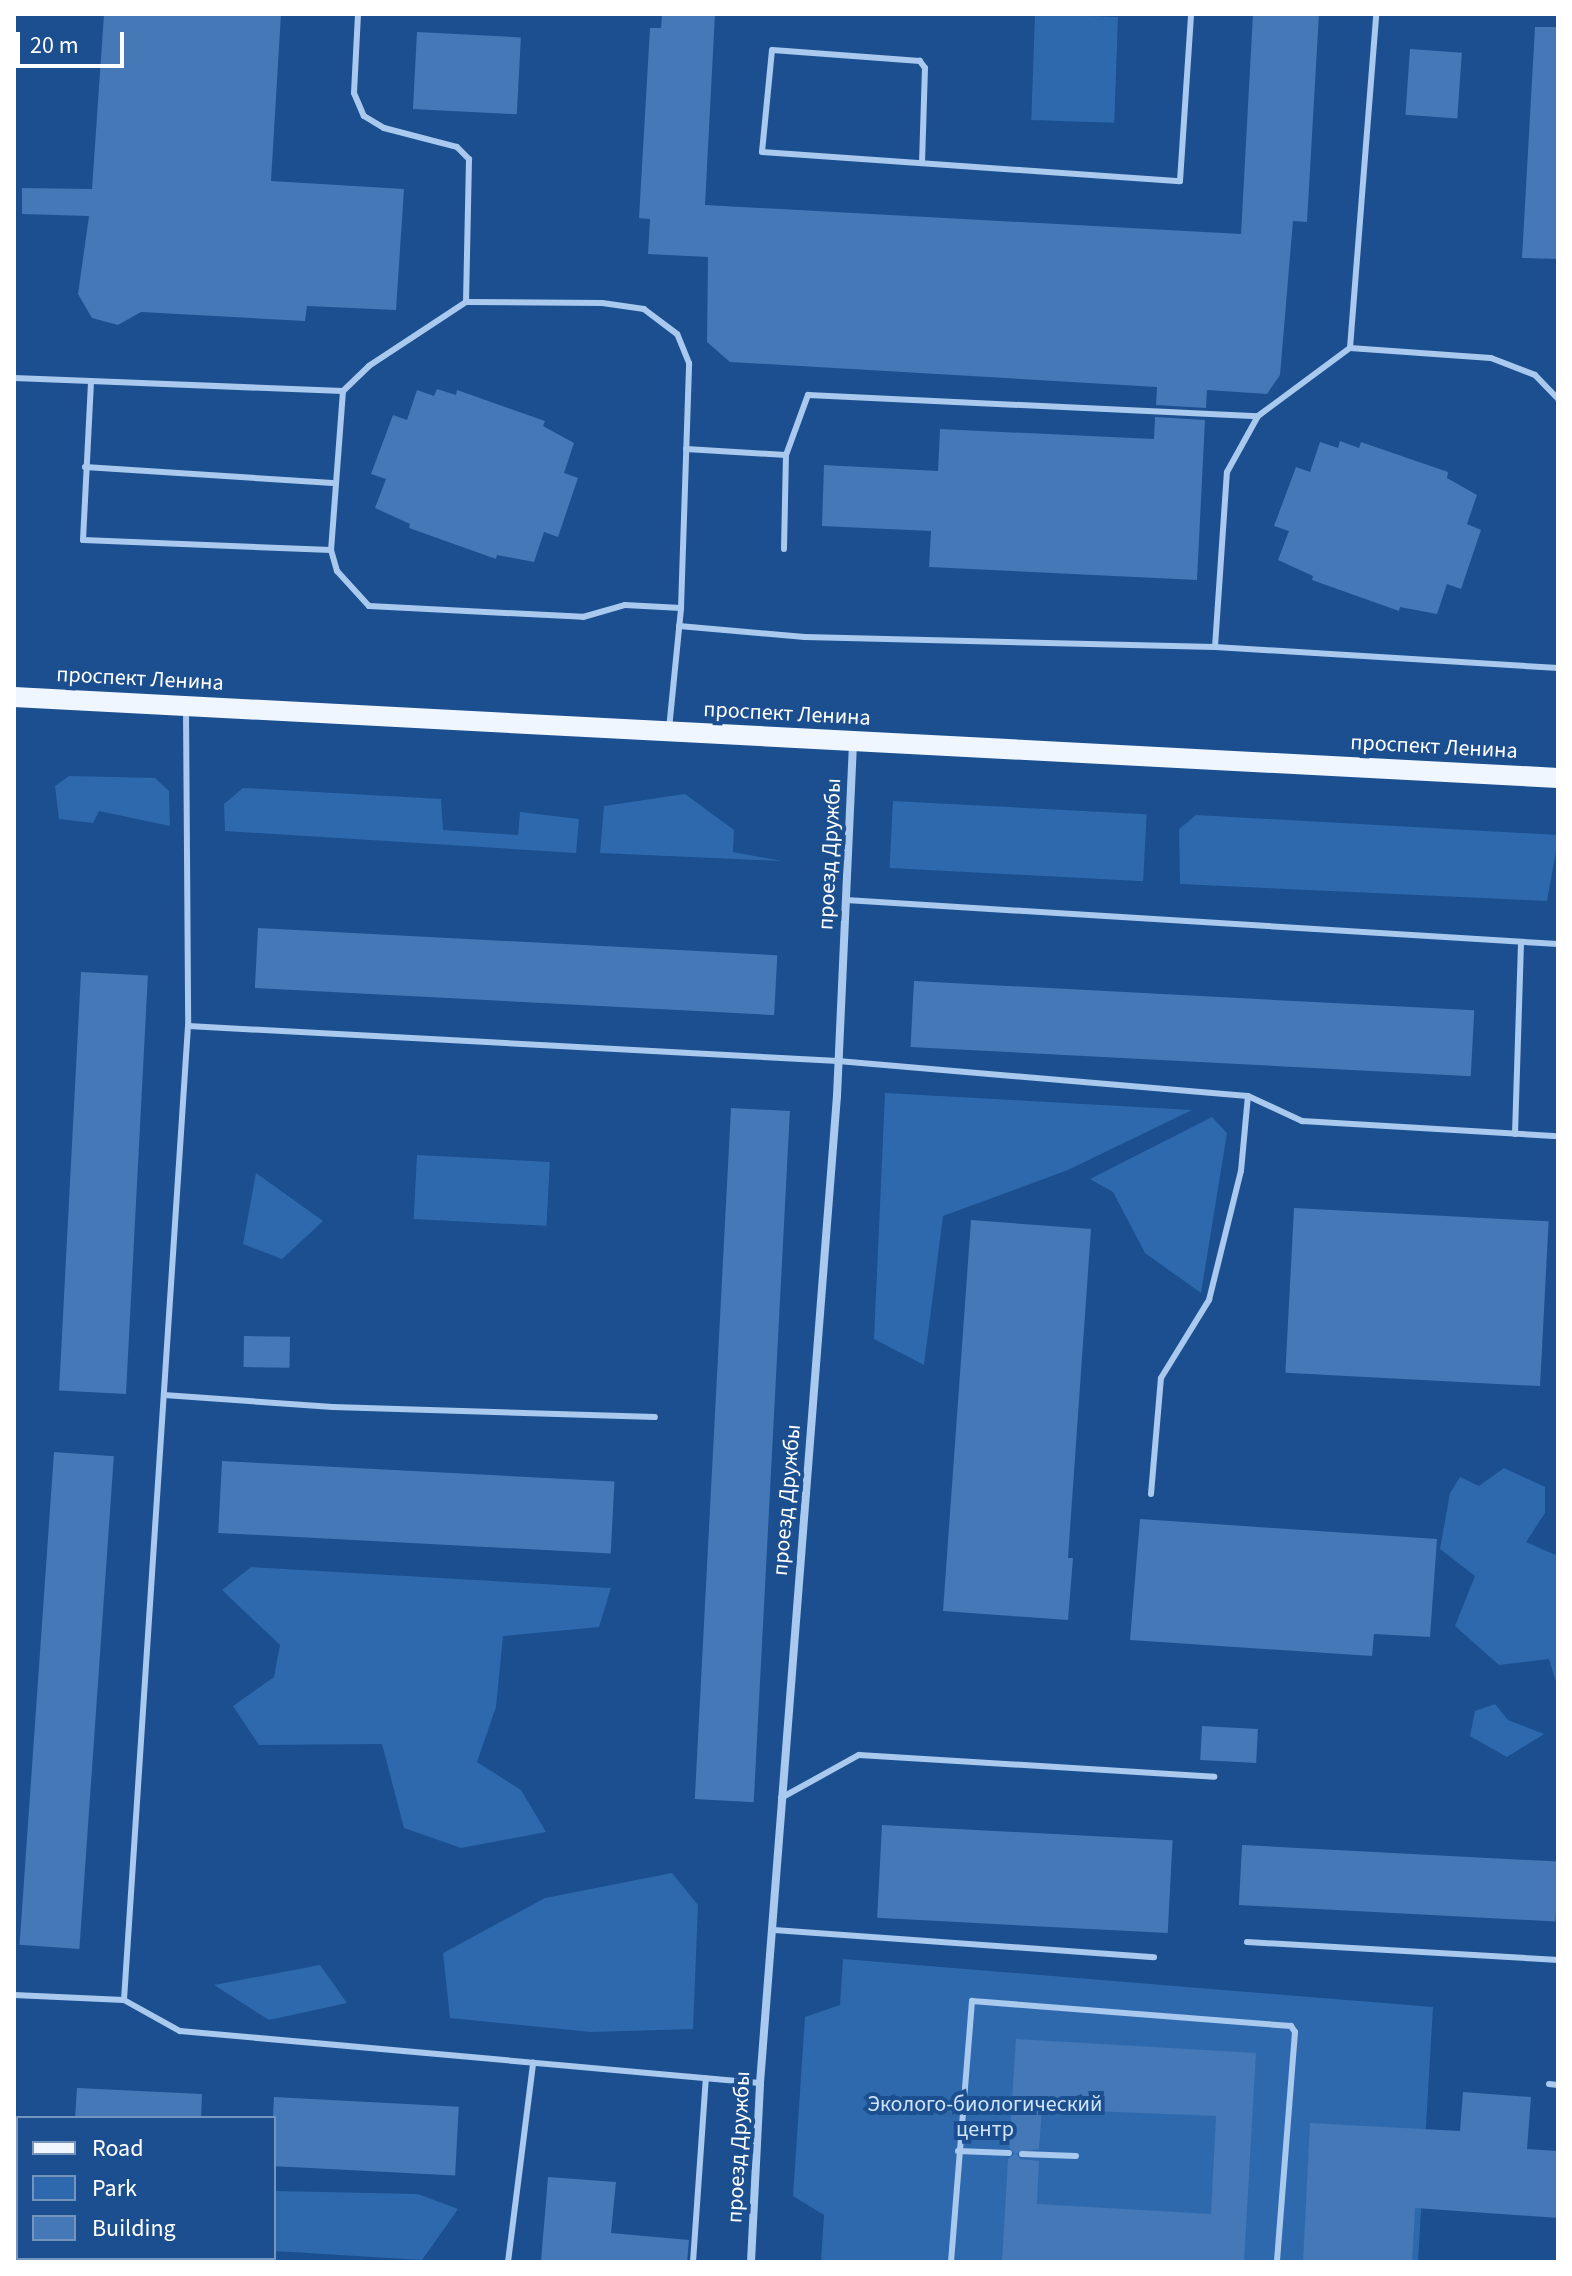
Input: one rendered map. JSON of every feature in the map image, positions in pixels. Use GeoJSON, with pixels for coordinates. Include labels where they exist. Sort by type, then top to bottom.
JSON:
{"type":"FeatureCollection","features":[{"type":"Feature","properties":{"kind":"main road","name":"проспект Ленина"},"geometry":{"type":"LineString","coordinates":[[14,697],[1558,778]]}},
{"type":"Feature","properties":{"kind":"street","name":"проезд Дружбы"},"geometry":{"type":"LineString","coordinates":[[751,2262],[760,2083],[838,1061],[853,741]]}},
{"type":"Feature","properties":{"kind":"lane"},"geometry":{"type":"LineString","coordinates":[[358,14],[354,93],[364,116],[384,128],[457,147],[469,159],[466,302]]}},
{"type":"Feature","properties":{"kind":"lane"},"geometry":{"type":"LineString","coordinates":[[922,163],[925,68],[920,61],[772,50],[762,152],[1180,181],[1191,14]]}},
{"type":"Feature","properties":{"kind":"lane"},"geometry":{"type":"LineString","coordinates":[[1350,348],[1376,14]]}},
{"type":"Feature","properties":{"kind":"lane"},"geometry":{"type":"LineString","coordinates":[[669,733],[681,608],[689,363],[677,334],[644,309],[602,303],[466,302],[369,366],[343,391],[332,483],[331,550],[337,571],[369,606],[583,617],[625,605],[681,608]]}},
{"type":"Feature","properties":{"kind":"lane"},"geometry":{"type":"LineString","coordinates":[[1215,647],[1227,472],[1258,416],[1350,348],[1491,358],[1535,375],[1558,399]]}},
{"type":"Feature","properties":{"kind":"lane"},"geometry":{"type":"LineString","coordinates":[[14,378],[343,391]]}},
{"type":"Feature","properties":{"kind":"lane"},"geometry":{"type":"LineString","coordinates":[[91,381],[83,540],[331,550]]}},
{"type":"Feature","properties":{"kind":"lane"},"geometry":{"type":"LineString","coordinates":[[784,549],[786,455],[808,395],[1258,416]]}},
{"type":"Feature","properties":{"kind":"lane"},"geometry":{"type":"LineString","coordinates":[[686,449],[786,455]]}},
{"type":"Feature","properties":{"kind":"lane"},"geometry":{"type":"LineString","coordinates":[[85,467],[332,483]]}},
{"type":"Feature","properties":{"kind":"lane"},"geometry":{"type":"LineString","coordinates":[[679,626],[805,637],[1215,647],[1558,668]]}},
{"type":"Feature","properties":{"kind":"lane"},"geometry":{"type":"LineString","coordinates":[[124,2000],[188,1026],[186,707]]}},
{"type":"Feature","properties":{"kind":"lane"},"geometry":{"type":"LineString","coordinates":[[846,900],[1558,944]]}},
{"type":"Feature","properties":{"kind":"lane"},"geometry":{"type":"LineString","coordinates":[[1515,1134],[1521,942]]}},
{"type":"Feature","properties":{"kind":"lane"},"geometry":{"type":"LineString","coordinates":[[188,1026],[838,1061],[1248,1096],[1302,1121],[1558,1136]]}},
{"type":"Feature","properties":{"kind":"lane"},"geometry":{"type":"LineString","coordinates":[[1151,1494],[1161,1378],[1209,1300],[1241,1171],[1248,1096]]}},
{"type":"Feature","properties":{"kind":"lane"},"geometry":{"type":"LineString","coordinates":[[164,1395],[333,1407],[655,1417]]}},
{"type":"Feature","properties":{"kind":"lane"},"geometry":{"type":"LineString","coordinates":[[781,1798],[859,1755],[1214,1777]]}},
{"type":"Feature","properties":{"kind":"lane"},"geometry":{"type":"LineString","coordinates":[[774,1930],[1154,1957]]}},
{"type":"Feature","properties":{"kind":"lane"},"geometry":{"type":"LineString","coordinates":[[1247,1942],[1558,1960]]}},
{"type":"Feature","properties":{"kind":"lane"},"geometry":{"type":"LineString","coordinates":[[14,1995],[124,2000],[180,2031],[760,2083]]}},
{"type":"Feature","properties":{"kind":"lane"},"geometry":{"type":"LineString","coordinates":[[951,2262],[972,2001],[1291,2026],[1295,2032],[1277,2262]]}},
{"type":"Feature","properties":{"kind":"lane"},"geometry":{"type":"LineString","coordinates":[[508,2262],[533,2063]]}},
{"type":"Feature","properties":{"kind":"lane"},"geometry":{"type":"LineString","coordinates":[[693,2262],[706,2078]]}},
{"type":"Feature","properties":{"kind":"lane"},"geometry":{"type":"LineString","coordinates":[[1549,2084],[1558,2085]]}},
{"type":"Feature","properties":{"kind":"lane"},"geometry":{"type":"LineString","coordinates":[[958,2151],[1009,2153]]}},
{"type":"Feature","properties":{"kind":"lane"},"geometry":{"type":"LineString","coordinates":[[1022,2154],[1076,2156]]}},
{"type":"Feature","properties":{"kind":"green space"},"geometry":{"type":"Polygon","coordinates":[[[1035,14],[1118,17],[1114,123],[1031,120],[1035,14]]]}},
{"type":"Feature","properties":{"kind":"green space"},"geometry":{"type":"Polygon","coordinates":[[[69,776],[155,778],[169,791],[170,826],[99,811],[93,823],[59,819],[55,786],[69,776]]]}},
{"type":"Feature","properties":{"kind":"green space"},"geometry":{"type":"Polygon","coordinates":[[[243,788],[441,799],[443,830],[518,835],[520,812],[579,819],[576,853],[225,831],[224,804],[243,788]]]}},
{"type":"Feature","properties":{"kind":"green space"},"geometry":{"type":"Polygon","coordinates":[[[685,794],[734,830],[733,852],[782,861],[600,853],[604,806],[685,794]]]}},
{"type":"Feature","properties":{"kind":"green space"},"geometry":{"type":"Polygon","coordinates":[[[893,801],[1147,814],[1143,881],[889,868],[893,801]]]}},
{"type":"Feature","properties":{"kind":"green space"},"geometry":{"type":"Polygon","coordinates":[[[1196,815],[1558,835],[1558,840],[1547,901],[1180,884],[1179,829],[1196,815]]]}},
{"type":"Feature","properties":{"kind":"green space"},"geometry":{"type":"Polygon","coordinates":[[[885,1093],[1192,1110],[1068,1170],[943,1216],[924,1365],[874,1339],[885,1093]]]}},
{"type":"Feature","properties":{"kind":"green space"},"geometry":{"type":"Polygon","coordinates":[[[1212,1117],[1227,1133],[1201,1293],[1145,1253],[1113,1192],[1090,1179],[1212,1117]]]}},
{"type":"Feature","properties":{"kind":"green space"},"geometry":{"type":"Polygon","coordinates":[[[417,1155],[550,1162],[546,1226],[414,1219],[417,1155]]]}},
{"type":"Feature","properties":{"kind":"green space"},"geometry":{"type":"Polygon","coordinates":[[[256,1173],[323,1221],[282,1259],[243,1244],[256,1173]]]}},
{"type":"Feature","properties":{"kind":"green space"},"geometry":{"type":"Polygon","coordinates":[[[1504,1468],[1545,1487],[1545,1513],[1526,1542],[1558,1556],[1558,1689],[1549,1659],[1499,1665],[1455,1626],[1475,1576],[1440,1549],[1450,1493],[1460,1477],[1479,1486],[1504,1468]]]}},
{"type":"Feature","properties":{"kind":"green space"},"geometry":{"type":"Polygon","coordinates":[[[251,1567],[611,1588],[599,1627],[503,1636],[496,1707],[477,1762],[521,1790],[546,1832],[461,1848],[404,1828],[382,1744],[259,1745],[233,1706],[274,1677],[280,1645],[222,1590],[251,1567]]]}},
{"type":"Feature","properties":{"kind":"green space"},"geometry":{"type":"Polygon","coordinates":[[[1495,1704],[1508,1720],[1544,1734],[1507,1757],[1470,1736],[1475,1711],[1495,1704]]]}},
{"type":"Feature","properties":{"kind":"green space"},"geometry":{"type":"Polygon","coordinates":[[[672,1873],[698,1905],[693,2029],[591,2032],[450,2018],[443,1953],[545,1898],[672,1873]]]}},
{"type":"Feature","properties":{"kind":"green space","name":"Эколого-биологический центр"},"geometry":{"type":"Polygon","coordinates":[[[843,1959],[1433,2007],[1418,2262],[821,2262],[824,2215],[793,2196],[805,2017],[840,2005],[843,1959]]]}},
{"type":"Feature","properties":{"kind":"green space"},"geometry":{"type":"Polygon","coordinates":[[[320,1965],[347,2003],[269,2020],[214,1985],[320,1965]]]}},
{"type":"Feature","properties":{"kind":"green space"},"geometry":{"type":"Polygon","coordinates":[[[276,2191],[418,2194],[458,2209],[422,2260],[276,2251],[276,2191]]]}},
{"type":"Feature","properties":{"kind":"building"},"geometry":{"type":"Polygon","coordinates":[[[104,14],[281,14],[271,181],[404,189],[396,310],[307,306],[305,321],[141,312],[118,325],[92,318],[78,294],[89,216],[22,214],[22,188],[92,189],[104,14]]]}},
{"type":"Feature","properties":{"kind":"building"},"geometry":{"type":"Polygon","coordinates":[[[662,14],[715,14],[705,205],[1241,234],[1253,14],[1319,14],[1307,222],[1293,221],[1280,375],[1267,394],[1207,390],[1206,408],[1156,405],[1157,387],[730,362],[707,342],[708,257],[648,254],[650,219],[639,218],[650,28],[661,28],[662,14]]]}},
{"type":"Feature","properties":{"kind":"building"},"geometry":{"type":"Polygon","coordinates":[[[1535,27],[1558,27],[1558,259],[1522,258],[1535,27]]]}},
{"type":"Feature","properties":{"kind":"building"},"geometry":{"type":"Polygon","coordinates":[[[417,32],[521,37],[517,114],[413,109],[417,32]]]}},
{"type":"Feature","properties":{"kind":"building"},"geometry":{"type":"Polygon","coordinates":[[[1410,49],[1462,53],[1457,118],[1405,115],[1410,49]]]}},
{"type":"Feature","properties":{"kind":"building"},"geometry":{"type":"Polygon","coordinates":[[[437,389],[456,395],[457,390],[545,421],[543,426],[574,443],[564,473],[578,478],[558,537],[544,532],[534,562],[497,555],[496,559],[409,528],[410,524],[375,508],[386,479],[371,474],[393,415],[407,420],[417,390],[434,396],[437,389]]]}},
{"type":"Feature","properties":{"kind":"building"},"geometry":{"type":"Polygon","coordinates":[[[1155,417],[1205,420],[1197,580],[929,567],[931,531],[822,526],[824,465],[938,471],[940,429],[1154,439],[1155,417]]]}},
{"type":"Feature","properties":{"kind":"building"},"geometry":{"type":"Polygon","coordinates":[[[1340,441],[1359,448],[1361,442],[1448,472],[1447,478],[1477,495],[1467,524],[1481,530],[1461,589],[1447,584],[1437,614],[1400,607],[1399,611],[1312,580],[1313,576],[1278,560],[1289,531],[1274,526],[1296,467],[1310,472],[1320,442],[1338,448],[1340,441]]]}},
{"type":"Feature","properties":{"kind":"building"},"geometry":{"type":"Polygon","coordinates":[[[258,928],[777,955],[774,1015],[255,988],[258,928]]]}},
{"type":"Feature","properties":{"kind":"building"},"geometry":{"type":"Polygon","coordinates":[[[81,972],[148,976],[126,1394],[59,1390],[81,972]]]}},
{"type":"Feature","properties":{"kind":"building"},"geometry":{"type":"Polygon","coordinates":[[[914,981],[1474,1010],[1471,1076],[911,1047],[914,981]]]}},
{"type":"Feature","properties":{"kind":"building"},"geometry":{"type":"Polygon","coordinates":[[[731,1108],[790,1111],[754,1802],[695,1799],[731,1108]]]}},
{"type":"Feature","properties":{"kind":"building"},"geometry":{"type":"Polygon","coordinates":[[[1294,1208],[1549,1221],[1540,1386],[1285,1373],[1294,1208]]]}},
{"type":"Feature","properties":{"kind":"building"},"geometry":{"type":"Polygon","coordinates":[[[971,1220],[1091,1229],[1068,1558],[1073,1558],[1068,1620],[943,1611],[971,1220]]]}},
{"type":"Feature","properties":{"kind":"building"},"geometry":{"type":"Polygon","coordinates":[[[244,1336],[290,1337],[289,1368],[243,1367],[244,1336]]]}},
{"type":"Feature","properties":{"kind":"building"},"geometry":{"type":"Polygon","coordinates":[[[54,1452],[114,1456],[79,1949],[20,1945],[54,1452]]]}},
{"type":"Feature","properties":{"kind":"building"},"geometry":{"type":"Polygon","coordinates":[[[222,1461],[614,1482],[611,1553],[218,1533],[222,1461]]]}},
{"type":"Feature","properties":{"kind":"building"},"geometry":{"type":"Polygon","coordinates":[[[1140,1519],[1437,1539],[1430,1637],[1374,1634],[1372,1656],[1130,1640],[1140,1519]]]}},
{"type":"Feature","properties":{"kind":"building"},"geometry":{"type":"Polygon","coordinates":[[[1202,1726],[1258,1729],[1256,1763],[1200,1760],[1202,1726]]]}},
{"type":"Feature","properties":{"kind":"building"},"geometry":{"type":"Polygon","coordinates":[[[882,1825],[1173,1840],[1168,1933],[877,1918],[882,1825]]]}},
{"type":"Feature","properties":{"kind":"building"},"geometry":{"type":"Polygon","coordinates":[[[1242,1845],[1558,1862],[1555,1922],[1239,1905],[1242,1845]]]}},
{"type":"Feature","properties":{"kind":"building"},"geometry":{"type":"Polygon","coordinates":[[[1016,2039],[1256,2053],[1244,2262],[1002,2262],[1008,2159],[1015,2154],[1009,2147],[1016,2039]],[[1042,2109],[1039,2149],[1016,2153],[1020,2159],[1039,2161],[1037,2204],[1211,2214],[1216,2116],[1042,2109]]]}},
{"type":"Feature","properties":{"kind":"building"},"geometry":{"type":"Polygon","coordinates":[[[77,2088],[202,2094],[201,2116],[75,2116],[77,2088]]]}},
{"type":"Feature","properties":{"kind":"building"},"geometry":{"type":"Polygon","coordinates":[[[1463,2092],[1531,2097],[1527,2149],[1558,2151],[1558,2218],[1415,2208],[1412,2262],[1303,2262],[1310,2123],[1460,2131],[1463,2092]]]}},
{"type":"Feature","properties":{"kind":"building"},"geometry":{"type":"Polygon","coordinates":[[[274,2097],[459,2107],[455,2176],[276,2166],[274,2097]]]}},
{"type":"Feature","properties":{"kind":"building"},"geometry":{"type":"Polygon","coordinates":[[[548,2177],[616,2182],[611,2233],[689,2240],[687,2262],[541,2261],[548,2177]]]}}]}
